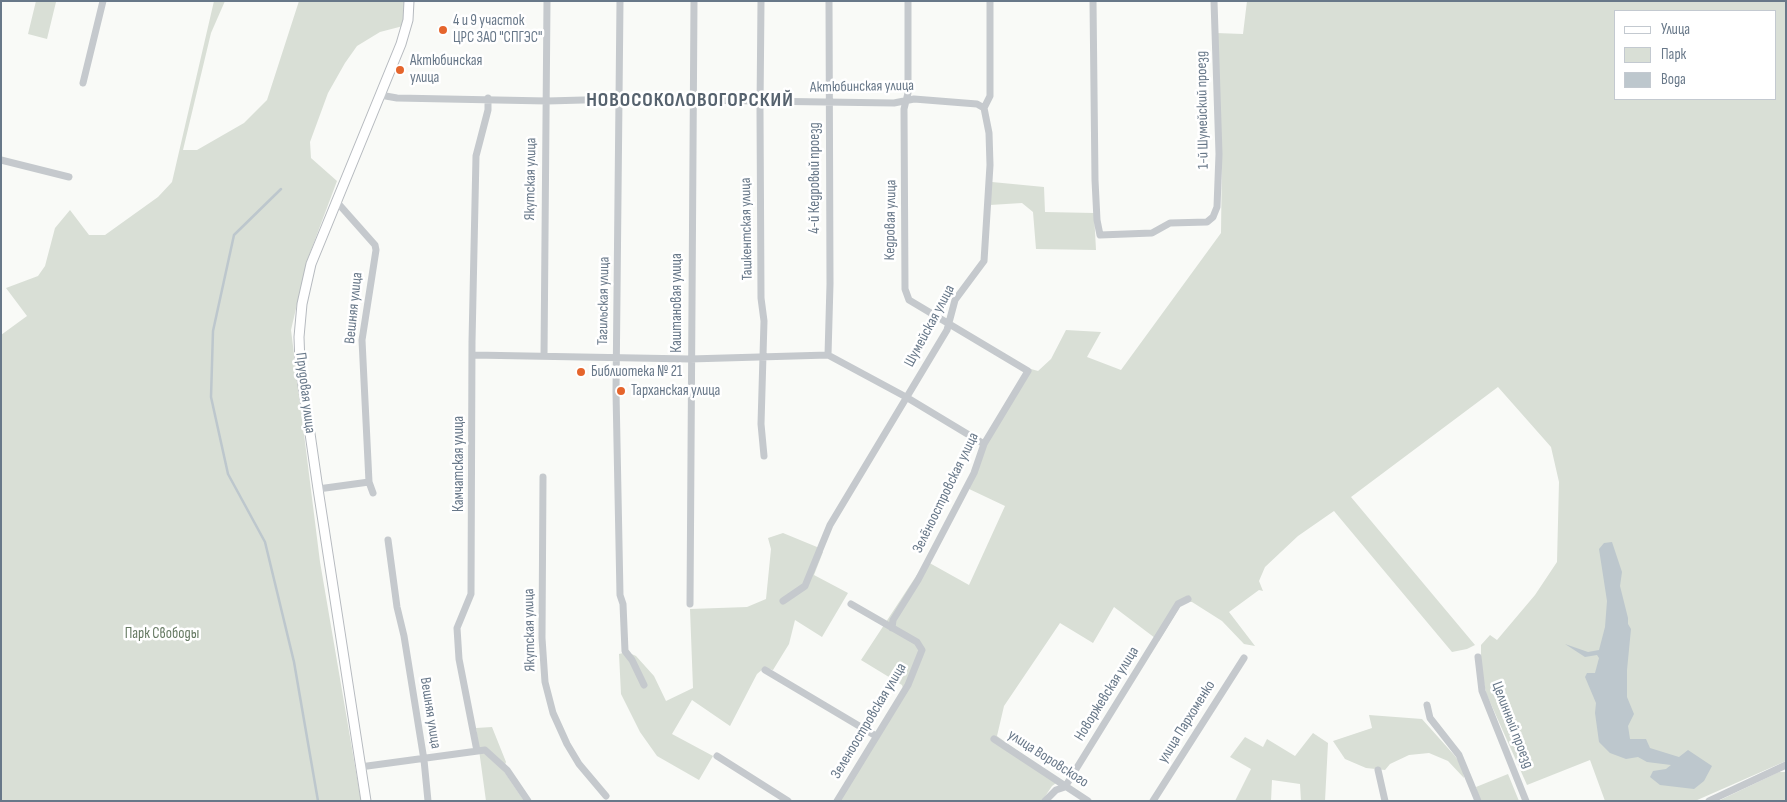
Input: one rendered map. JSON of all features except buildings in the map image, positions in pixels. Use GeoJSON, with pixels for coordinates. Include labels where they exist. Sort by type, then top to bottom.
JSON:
{"type":"FeatureCollection","features":[{"type":"Feature","properties":{"kind":"main road","name":"Прудовая улица"},"geometry":{"type":"LineString","coordinates":[[366,801],[318,489],[300,364],[299,337],[302,304],[311,264],[401,44],[408,20],[409,1]]}},
{"type":"Feature","properties":{"kind":"street"},"geometry":{"type":"LineString","coordinates":[[83,83],[103,1]]}},
{"type":"Feature","properties":{"kind":"street","name":"Якутская улица"},"geometry":{"type":"LineString","coordinates":[[544,356],[547,1]]}},
{"type":"Feature","properties":{"kind":"street","name":"Тагильская улица"},"geometry":{"type":"LineString","coordinates":[[620,1],[617,357],[620,575],[625,651],[632,660],[644,685]]}},
{"type":"Feature","properties":{"kind":"street","name":"Каштановая улица"},"geometry":{"type":"LineString","coordinates":[[690,604],[690,359],[694,1]]}},
{"type":"Feature","properties":{"kind":"street","name":"Ташкентская улица"},"geometry":{"type":"LineString","coordinates":[[761,1],[760,101],[763,358],[761,424],[764,456]]}},
{"type":"Feature","properties":{"kind":"street","name":"4-й Кедровый проезд"},"geometry":{"type":"LineString","coordinates":[[828,355],[830,284],[829,1]]}},
{"type":"Feature","properties":{"kind":"street","name":"Кедровая улица"},"geometry":{"type":"LineString","coordinates":[[908,1],[906,101],[904,109],[905,289],[909,300],[1028,371]]}},
{"type":"Feature","properties":{"kind":"street","name":"Шумейская улица"},"geometry":{"type":"LineString","coordinates":[[783,601],[805,586],[830,525],[948,324],[955,300],[980,268],[986,257],[985,227],[990,165],[989,133],[984,108],[989,103],[990,96],[990,1]]}},
{"type":"Feature","properties":{"kind":"street","name":"1-й Шумейский проезд"},"geometry":{"type":"LineString","coordinates":[[1094,1],[1095,180],[1097,220],[1100,234],[1152,233],[1170,223],[1207,222],[1213,217],[1217,207],[1218,154],[1214,1]]}},
{"type":"Feature","properties":{"kind":"street","name":"Актюбинская улица"},"geometry":{"type":"LineString","coordinates":[[380,95],[396,98],[488,98],[547,101],[620,98],[894,103],[906,101],[977,104],[984,108]]}},
{"type":"Feature","properties":{"kind":"street","name":"Камчатская улица"},"geometry":{"type":"LineString","coordinates":[[477,751],[459,659],[457,628],[471,594],[476,156],[488,110],[488,98]]}},
{"type":"Feature","properties":{"kind":"street"},"geometry":{"type":"LineString","coordinates":[[1,160],[69,177]]}},
{"type":"Feature","properties":{"kind":"street","name":"Вешняя улица"},"geometry":{"type":"LineString","coordinates":[[336,201],[375,244],[376,250],[362,340],[369,482],[372,493]]}},
{"type":"Feature","properties":{"kind":"street"},"geometry":{"type":"LineString","coordinates":[[473,355],[690,359],[828,355],[906,397],[984,444]]}},
{"type":"Feature","properties":{"kind":"street","name":"Зелёноостровская улица"},"geometry":{"type":"LineString","coordinates":[[892,628],[893,620],[918,580],[974,473],[984,444],[1028,371]]}},
{"type":"Feature","properties":{"kind":"street","name":"Якутская улица"},"geometry":{"type":"LineString","coordinates":[[543,477],[542,638],[545,682],[553,713],[567,744],[579,764],[606,796]]}},
{"type":"Feature","properties":{"kind":"street"},"geometry":{"type":"LineString","coordinates":[[318,489],[369,482]]}},
{"type":"Feature","properties":{"kind":"street","name":"Вешняя улица"},"geometry":{"type":"LineString","coordinates":[[388,540],[397,607],[404,636],[424,760],[428,801]]}},
{"type":"Feature","properties":{"kind":"street","name":"Новоржевская улица"},"geometry":{"type":"LineString","coordinates":[[1045,801],[1056,790],[1064,787],[1178,604],[1188,599]]}},
{"type":"Feature","properties":{"kind":"street","name":"Зеленоостровская улица"},"geometry":{"type":"LineString","coordinates":[[837,801],[908,685],[922,650],[917,642],[851,604]]}},
{"type":"Feature","properties":{"kind":"street","name":"Целинный проезд"},"geometry":{"type":"LineString","coordinates":[[1478,657],[1482,691],[1526,801]]}},
{"type":"Feature","properties":{"kind":"street","name":"улица Пархоменко"},"geometry":{"type":"LineString","coordinates":[[1153,801],[1244,658]]}},
{"type":"Feature","properties":{"kind":"street"},"geometry":{"type":"LineString","coordinates":[[765,670],[876,736]]}},
{"type":"Feature","properties":{"kind":"street"},"geometry":{"type":"LineString","coordinates":[[1426,705],[1430,718],[1459,755],[1478,801]]}},
{"type":"Feature","properties":{"kind":"street","name":"улица Воровского"},"geometry":{"type":"LineString","coordinates":[[994,739],[1064,787],[1088,801]]}},
{"type":"Feature","properties":{"kind":"street"},"geometry":{"type":"LineString","coordinates":[[360,767],[424,760],[485,750],[507,770],[528,801]]}},
{"type":"Feature","properties":{"kind":"street"},"geometry":{"type":"LineString","coordinates":[[717,756],[788,801]]}},
{"type":"Feature","properties":{"kind":"street"},"geometry":{"type":"LineString","coordinates":[[1709,801],[1786,765]]}},
{"type":"Feature","properties":{"kind":"street"},"geometry":{"type":"LineString","coordinates":[[1378,770],[1385,801]]}},
{"type":"Feature","properties":{"kind":"green space"},"geometry":{"type":"Polygon","coordinates":[[[36,1],[56,2],[47,39],[28,34],[36,1]]]}},
{"type":"Feature","properties":{"kind":"green space","name":"Парк Свободы"},"geometry":{"type":"Polygon","coordinates":[[[214,1],[225,1],[211,33],[183,150],[197,150],[244,123],[267,100],[299,1],[404,1],[403,26],[380,32],[357,46],[345,63],[328,93],[310,142],[311,158],[337,181],[307,261],[291,330],[320,562],[361,801],[1,801],[1,335],[27,316],[6,288],[38,276],[45,266],[55,228],[70,210],[89,235],[105,235],[158,197],[172,182],[214,1]]]}},
{"type":"Feature","properties":{"kind":"green space"},"geometry":{"type":"Polygon","coordinates":[[[1247,1],[1786,1],[1786,761],[1695,801],[1605,801],[1590,760],[1527,785],[1486,693],[1481,669],[1481,645],[1490,635],[1497,640],[1535,595],[1557,562],[1559,482],[1551,447],[1498,387],[1351,497],[1475,645],[1452,652],[1334,511],[1298,536],[1265,567],[1259,581],[1263,591],[1259,590],[1229,612],[1255,646],[1244,644],[1222,621],[1192,602],[1185,602],[1181,605],[1159,641],[1114,607],[1093,643],[1060,623],[1004,706],[997,736],[1059,781],[1052,786],[1042,801],[840,801],[905,695],[902,685],[861,660],[926,561],[969,585],[1005,506],[967,488],[982,447],[1031,369],[1038,371],[1051,359],[1066,330],[1101,332],[1087,357],[1121,370],[1221,233],[1222,153],[1216,33],[1243,34],[1247,1]]]}},
{"type":"Feature","properties":{"kind":"green space"},"geometry":{"type":"Polygon","coordinates":[[[992,182],[1044,187],[1045,212],[1094,213],[1096,250],[1036,249],[1033,212],[1022,203],[990,205],[992,182]]]}},
{"type":"Feature","properties":{"kind":"green space"},"geometry":{"type":"Polygon","coordinates":[[[783,533],[817,547],[823,552],[814,575],[848,593],[822,637],[795,620],[789,644],[773,670],[764,668],[757,674],[730,726],[692,700],[672,734],[713,756],[699,780],[657,756],[640,732],[621,694],[619,654],[627,652],[636,656],[654,676],[666,701],[693,688],[690,609],[747,607],[766,599],[771,549],[768,538],[783,533]]]}},
{"type":"Feature","properties":{"kind":"green space"},"geometry":{"type":"Polygon","coordinates":[[[1369,715],[1422,719],[1455,756],[1463,768],[1464,778],[1448,761],[1429,753],[1409,755],[1390,764],[1385,770],[1366,768],[1345,759],[1333,741],[1372,728],[1369,715]]]}},
{"type":"Feature","properties":{"kind":"green space"},"geometry":{"type":"Polygon","coordinates":[[[492,727],[506,762],[503,770],[524,801],[486,801],[476,728],[492,727]]]}},
{"type":"Feature","properties":{"kind":"green space"},"geometry":{"type":"Polygon","coordinates":[[[1313,733],[1328,743],[1325,801],[1301,801],[1300,784],[1272,780],[1271,801],[1235,801],[1251,769],[1230,757],[1245,737],[1263,747],[1267,739],[1295,756],[1313,733]]]}},
{"type":"Feature","properties":{"kind":"green space"},"geometry":{"type":"Polygon","coordinates":[[[1779,772],[1786,772],[1786,801],[1718,801],[1779,772]]]}},
{"type":"Feature","properties":{"kind":"green space"},"geometry":{"type":"Polygon","coordinates":[[[1508,774],[1519,801],[1480,801],[1476,787],[1508,774]]]}},
{"type":"Feature","properties":{"kind":"water"},"geometry":{"type":"Polygon","coordinates":[[[1612,542],[1622,572],[1620,586],[1628,624],[1631,629],[1627,670],[1627,697],[1634,714],[1628,726],[1630,739],[1646,739],[1650,748],[1679,757],[1688,750],[1712,766],[1704,781],[1694,789],[1660,785],[1650,777],[1653,771],[1666,769],[1671,765],[1647,762],[1638,757],[1626,759],[1610,753],[1599,742],[1595,713],[1596,703],[1585,677],[1587,673],[1595,673],[1599,658],[1597,655],[1585,657],[1565,644],[1588,652],[1599,650],[1605,627],[1607,601],[1599,549],[1604,543],[1612,542]]]}},
{"type":"Feature","properties":{"kind":"waterway"},"geometry":{"type":"LineString","coordinates":[[281,189],[234,235],[213,331],[211,397],[228,474],[265,542],[294,662],[318,801]]}},
{"type":"Feature","properties":{"kind":"place","name":"4 и 9 участок ЦРС ЗАО \"СПГЭС\""},"geometry":{"type":"Point","coordinates":[443,30]}},
{"type":"Feature","properties":{"kind":"place","name":"Актюбинская улица"},"geometry":{"type":"Point","coordinates":[400,70]}},
{"type":"Feature","properties":{"kind":"place","name":"Библиотека № 21"},"geometry":{"type":"Point","coordinates":[581,372]}},
{"type":"Feature","properties":{"kind":"place","name":"Тарханская улица"},"geometry":{"type":"Point","coordinates":[621,391]}},
{"type":"Feature","properties":{"kind":"district","name":"НОВОСОКОЛОВОГОРСКИЙ"},"geometry":{"type":"Point","coordinates":[690,101]}}]}
